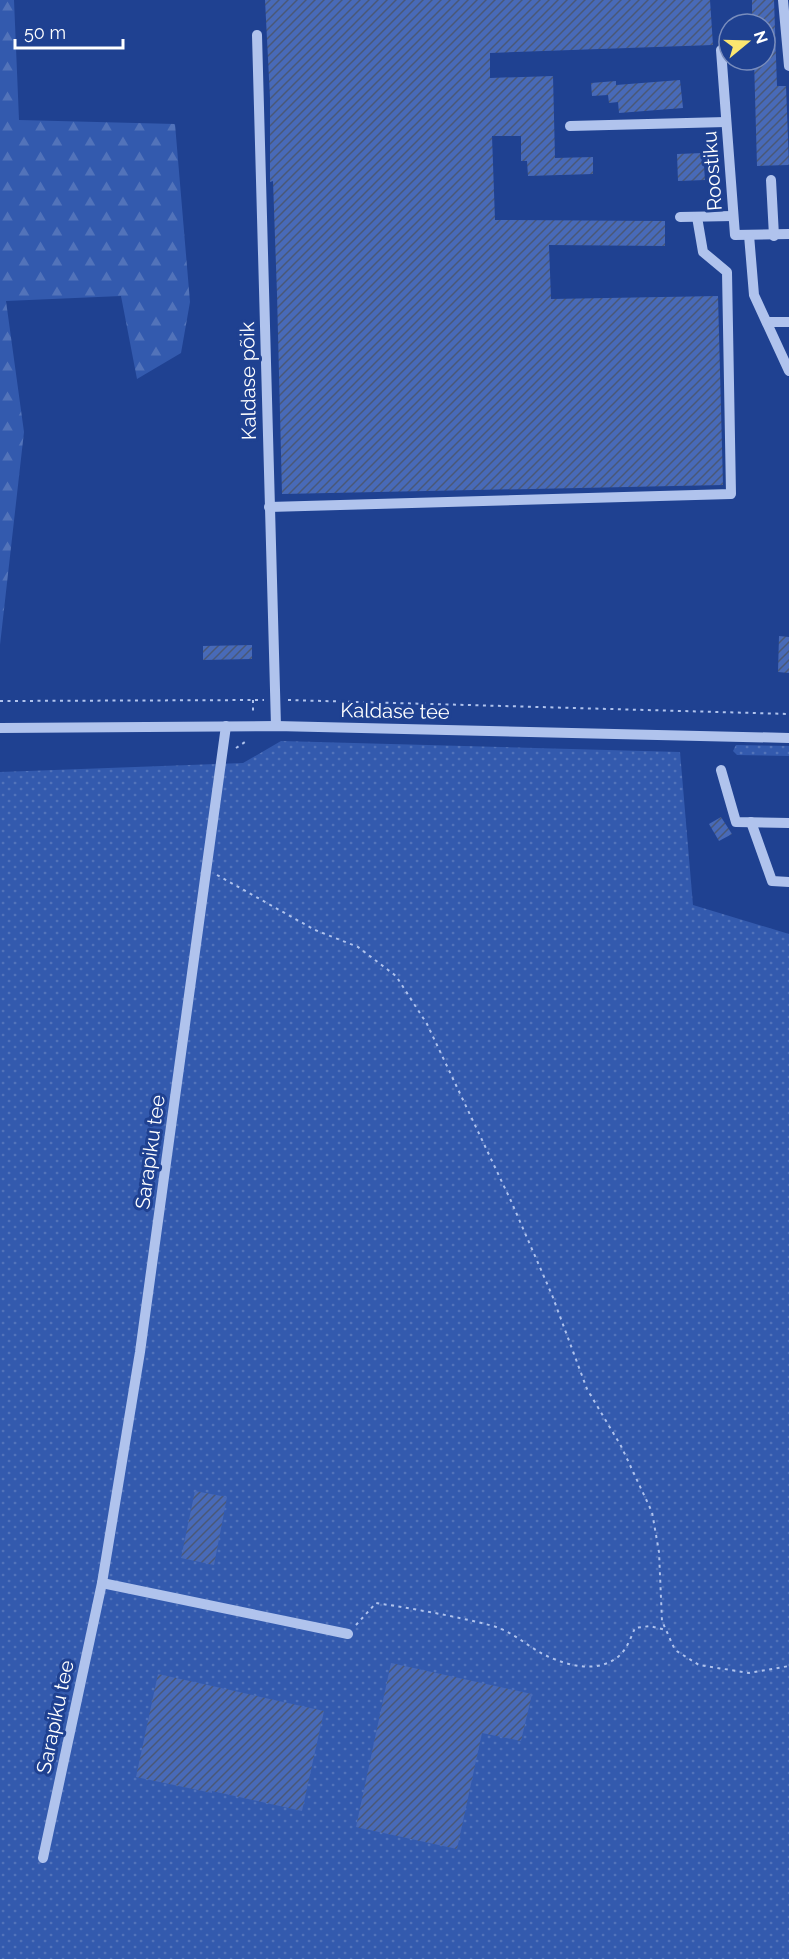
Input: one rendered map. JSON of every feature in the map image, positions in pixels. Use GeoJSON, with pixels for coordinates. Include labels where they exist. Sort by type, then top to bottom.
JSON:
{"type":"FeatureCollection","features":[{"type":"Feature","properties":{"kind":"street"},"geometry":{"type":"LineString","coordinates":[[783,0],[789,66]]}},
{"type":"Feature","properties":{"kind":"street","name":"Kaldase põik"},"geometry":{"type":"LineString","coordinates":[[257,35],[276,726]]}},
{"type":"Feature","properties":{"kind":"street","name":"Roostiku"},"geometry":{"type":"LineString","coordinates":[[723,72],[735,235],[749,236]]}},
{"type":"Feature","properties":{"kind":"street"},"geometry":{"type":"LineString","coordinates":[[570,126],[726,122]]}},
{"type":"Feature","properties":{"kind":"street"},"geometry":{"type":"LineString","coordinates":[[771,180],[774,236]]}},
{"type":"Feature","properties":{"kind":"street"},"geometry":{"type":"LineString","coordinates":[[680,217],[733,216]]}},
{"type":"Feature","properties":{"kind":"street"},"geometry":{"type":"LineString","coordinates":[[269,507],[731,494],[727,272],[703,252],[697,217]]}},
{"type":"Feature","properties":{"kind":"street"},"geometry":{"type":"LineString","coordinates":[[789,234],[749,236],[754,295],[789,371]]}},
{"type":"Feature","properties":{"kind":"street"},"geometry":{"type":"LineString","coordinates":[[767,322],[789,322]]}},
{"type":"Feature","properties":{"kind":"street","name":"Sarapiku tee"},"geometry":{"type":"LineString","coordinates":[[43,1858],[102,1583],[140,1352],[226,726]]}},
{"type":"Feature","properties":{"kind":"street","name":"Kaldase tee"},"geometry":{"type":"LineString","coordinates":[[0,728],[276,726],[789,738]]}},
{"type":"Feature","properties":{"kind":"street"},"geometry":{"type":"LineString","coordinates":[[721,770],[736,822],[789,823]]}},
{"type":"Feature","properties":{"kind":"street"},"geometry":{"type":"LineString","coordinates":[[751,822],[772,881],[789,882]]}},
{"type":"Feature","properties":{"kind":"street"},"geometry":{"type":"LineString","coordinates":[[102,1583],[348,1634]]}},
{"type":"Feature","properties":{"kind":"path"},"geometry":{"type":"LineString","coordinates":[[0,701],[274,700],[789,714]]}},
{"type":"Feature","properties":{"kind":"path"},"geometry":{"type":"LineString","coordinates":[[207,870],[315,930],[357,947],[396,976],[426,1024],[516,1211],[552,1295],[587,1389],[621,1446],[652,1512],[659,1552],[662,1621],[675,1650],[699,1665],[749,1673],[789,1666]]}},
{"type":"Feature","properties":{"kind":"path"},"geometry":{"type":"LineString","coordinates":[[348,1634],[376,1603],[416,1609],[495,1627],[564,1663],[586,1667],[605,1664],[620,1655],[635,1628],[650,1626],[666,1630]]}},
{"type":"Feature","properties":{"kind":"green space"},"geometry":{"type":"Polygon","coordinates":[[[0,0],[14,0],[19,120],[175,124],[190,302],[181,353],[137,379],[121,296],[6,301],[24,432],[0,645],[0,0]]]}},
{"type":"Feature","properties":{"kind":"green space"},"geometry":{"type":"Polygon","coordinates":[[[281,741],[680,752],[693,905],[789,934],[789,1959],[0,1959],[0,772],[243,763],[281,741]]]}},
{"type":"Feature","properties":{"kind":"green space"},"geometry":{"type":"Polygon","coordinates":[[[736,745],[789,746],[789,756],[737,755],[733,751],[736,745]]]}},
{"type":"Feature","properties":{"kind":"building"},"geometry":{"type":"Polygon","coordinates":[[[265,0],[710,0],[713,45],[490,53],[490,78],[553,76],[555,158],[593,157],[593,174],[528,176],[527,161],[521,161],[521,136],[492,136],[495,220],[665,221],[665,246],[549,245],[551,299],[718,296],[723,485],[282,494],[277,294],[273,181],[270,182],[270,98],[265,0]]]}},
{"type":"Feature","properties":{"kind":"building"},"geometry":{"type":"Polygon","coordinates":[[[752,0],[774,0],[774,12],[752,12],[752,0]]]}},
{"type":"Feature","properties":{"kind":"building"},"geometry":{"type":"Polygon","coordinates":[[[754,72],[777,72],[777,86],[786,86],[789,165],[757,166],[754,72]]]}},
{"type":"Feature","properties":{"kind":"building"},"geometry":{"type":"Polygon","coordinates":[[[680,80],[683,108],[619,113],[618,102],[609,103],[608,95],[592,96],[591,83],[616,81],[616,85],[680,80]]]}},
{"type":"Feature","properties":{"kind":"building"},"geometry":{"type":"Polygon","coordinates":[[[703,153],[705,180],[678,181],[677,154],[703,153]]]}},
{"type":"Feature","properties":{"kind":"building"},"geometry":{"type":"Polygon","coordinates":[[[779,636],[789,637],[789,673],[778,672],[779,636]]]}},
{"type":"Feature","properties":{"kind":"building"},"geometry":{"type":"Polygon","coordinates":[[[252,645],[252,659],[203,660],[203,646],[252,645]]]}},
{"type":"Feature","properties":{"kind":"building"},"geometry":{"type":"Polygon","coordinates":[[[721,817],[732,834],[719,841],[709,824],[721,817]]]}},
{"type":"Feature","properties":{"kind":"building"},"geometry":{"type":"Polygon","coordinates":[[[195,1491],[227,1497],[214,1565],[181,1558],[195,1491]]]}},
{"type":"Feature","properties":{"kind":"building"},"geometry":{"type":"Polygon","coordinates":[[[391,1663],[532,1694],[521,1741],[482,1733],[457,1849],[356,1827],[391,1663]]]}},
{"type":"Feature","properties":{"kind":"building"},"geometry":{"type":"Polygon","coordinates":[[[158,1674],[324,1711],[302,1811],[136,1777],[158,1674]]]}}]}
